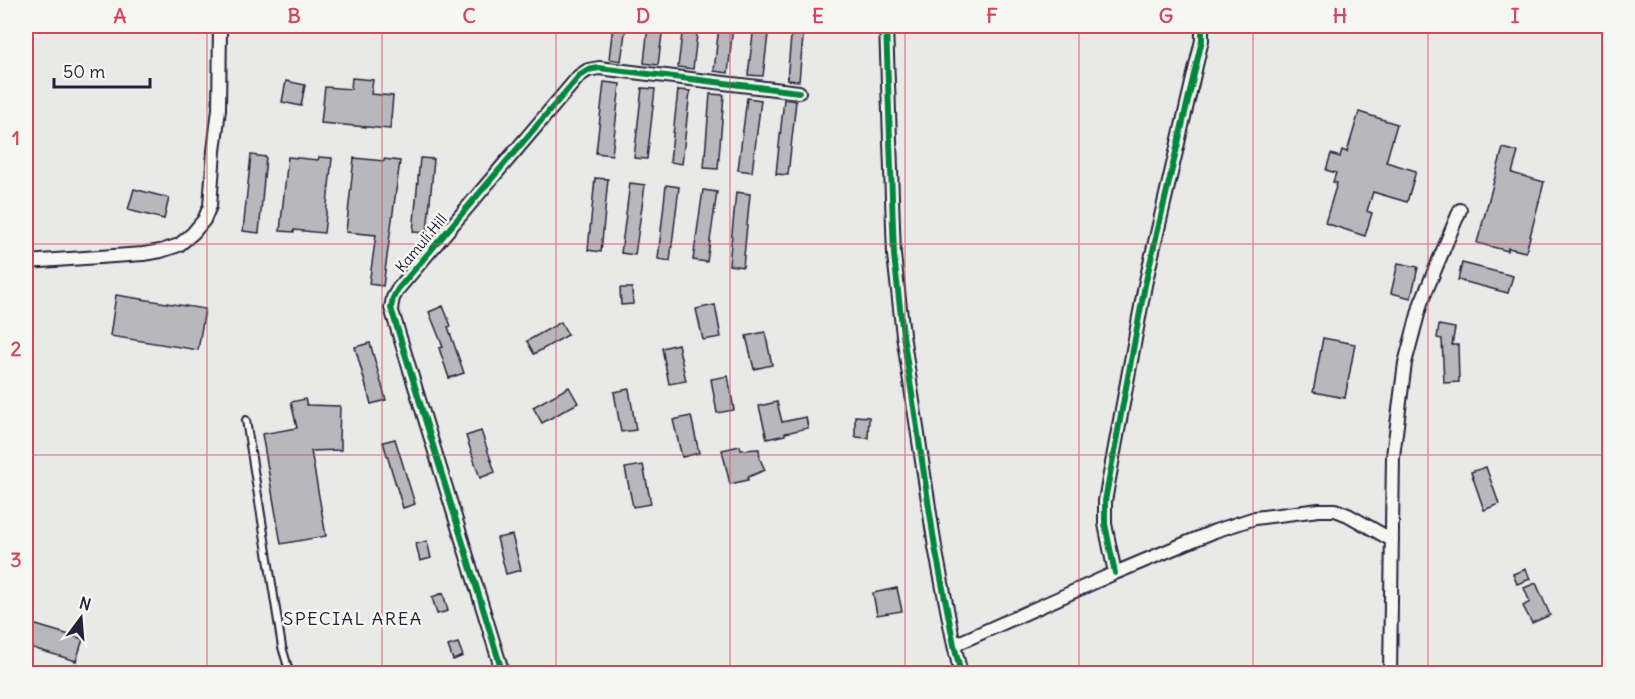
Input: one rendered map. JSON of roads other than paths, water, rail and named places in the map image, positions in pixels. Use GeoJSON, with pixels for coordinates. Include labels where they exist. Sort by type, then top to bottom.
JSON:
{"type":"FeatureCollection","features":[{"type":"Feature","properties":{"kind":"street"},"geometry":{"type":"LineString","coordinates":[[26,262],[161,251],[179,245],[204,220],[210,206],[212,190],[220,86],[220,26]]}},
{"type":"Feature","properties":{"kind":"street"},"geometry":{"type":"LineString","coordinates":[[886,26],[894,255],[903,335],[935,547],[961,674]]}},
{"type":"Feature","properties":{"kind":"street"},"geometry":{"type":"LineString","coordinates":[[1115,573],[1105,524],[1105,501],[1145,285],[1202,40],[1202,26]]}},
{"type":"Feature","properties":{"kind":"street","name":"Kamuli Hill"},"geometry":{"type":"LineString","coordinates":[[503,674],[391,308],[393,298],[398,289],[572,84],[588,70],[598,68],[799,92]]}},
{"type":"Feature","properties":{"kind":"street"},"geometry":{"type":"LineString","coordinates":[[1390,674],[1394,456],[1405,363],[1421,303],[1460,210]]}},
{"type":"Feature","properties":{"kind":"street"},"geometry":{"type":"LineString","coordinates":[[954,645],[1115,573],[1215,531],[1256,518],[1335,510],[1348,514],[1392,540]]}},
{"type":"Feature","properties":{"kind":"lane"},"geometry":{"type":"LineString","coordinates":[[246,420],[282,647],[290,674]]}},
{"type":"Feature","properties":{"kind":"district","name":"SPECIAL AREA"},"geometry":{"type":"Point","coordinates":[353,618]}}]}
